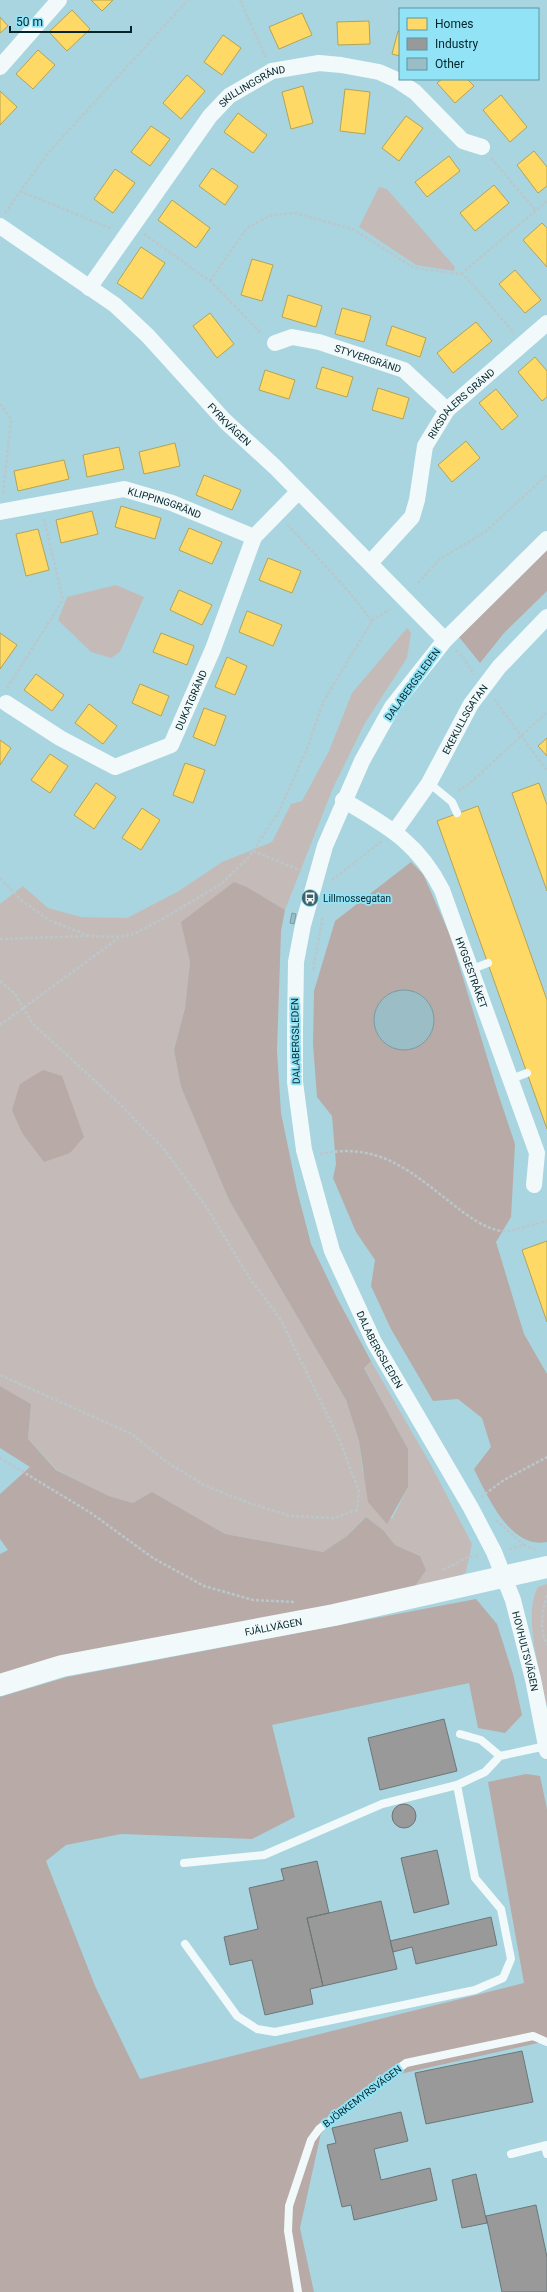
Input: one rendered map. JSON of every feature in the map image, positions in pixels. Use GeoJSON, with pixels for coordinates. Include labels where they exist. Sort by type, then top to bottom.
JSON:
{"type":"FeatureCollection","features":[{"type":"Feature","properties":{"kind":"street"},"geometry":{"type":"LineString","coordinates":[[0,66],[59,0]]}},
{"type":"Feature","properties":{"kind":"street","name":"SKILLINGGRÄND"},"geometry":{"type":"LineString","coordinates":[[89,288],[210,116],[229,96],[272,71],[319,63],[358,67],[379,72],[397,80],[415,92],[463,141],[482,147]]}},
{"type":"Feature","properties":{"kind":"street","name":"FYRKVÄGEN"},"geometry":{"type":"LineString","coordinates":[[2,220],[89,288],[115,306],[148,336],[193,389],[370,563],[445,640]]}},
{"type":"Feature","properties":{"kind":"street","name":"RIKSDALERS GRÄND"},"geometry":{"type":"LineString","coordinates":[[370,563],[412,517],[417,500],[425,446],[446,410],[547,323]]}},
{"type":"Feature","properties":{"kind":"street","name":"STYVERGRÄND"},"geometry":{"type":"LineString","coordinates":[[275,343],[292,336],[319,342],[404,370],[446,410]]}},
{"type":"Feature","properties":{"kind":"street","name":"KLIPPINGGRÄND"},"geometry":{"type":"LineString","coordinates":[[1,512],[124,490],[172,503],[254,537]]}},
{"type":"Feature","properties":{"kind":"street","name":"DUKATGRÄND"},"geometry":{"type":"LineString","coordinates":[[6,703],[60,738],[115,767],[171,746],[212,649],[254,537],[298,492]]}},
{"type":"Feature","properties":{"kind":"street","name":"DALABERGSLEDEN"},"geometry":{"type":"LineString","coordinates":[[504,1576],[494,1552],[374,1342],[332,1251],[315,1196],[304,1150],[295,1082],[294,1030],[298,947],[316,876],[344,800],[362,761],[392,707],[445,640],[547,539]]}},
{"type":"Feature","properties":{"kind":"street","name":"EKEKULLSGATAN"},"geometry":{"type":"LineString","coordinates":[[395,831],[429,783],[460,722],[484,686],[499,667],[547,617]]}},
{"type":"Feature","properties":{"kind":"street","name":"HYGGESTRÅKET"},"geometry":{"type":"LineString","coordinates":[[344,800],[395,831],[433,871],[449,907],[472,969],[537,1153],[534,1185]]}},
{"type":"Feature","properties":{"kind":"street","name":"FJÄLLVÄGEN"},"geometry":{"type":"LineString","coordinates":[[0,1685],[62,1666],[334,1615],[504,1576],[543,1559]]}},
{"type":"Feature","properties":{"kind":"street","name":"HOVHULTSVÄGEN"},"geometry":{"type":"LineString","coordinates":[[504,1576],[513,1600],[529,1664],[547,1748]]}},
{"type":"Feature","properties":{"kind":"lane"},"geometry":{"type":"LineString","coordinates":[[429,783],[452,802],[458,813]]}},
{"type":"Feature","properties":{"kind":"lane"},"geometry":{"type":"LineString","coordinates":[[472,969],[488,963]]}},
{"type":"Feature","properties":{"kind":"lane"},"geometry":{"type":"LineString","coordinates":[[511,1079],[527,1073]]}},
{"type":"Feature","properties":{"kind":"lane"},"geometry":{"type":"LineString","coordinates":[[460,1734],[481,1740],[500,1756]]}},
{"type":"Feature","properties":{"kind":"lane"},"geometry":{"type":"LineString","coordinates":[[184,1863],[264,1855],[382,1804],[457,1786],[485,1772],[500,1756],[547,1748]]}},
{"type":"Feature","properties":{"kind":"lane"},"geometry":{"type":"LineString","coordinates":[[184,1944],[237,2016],[257,2029],[275,2032],[475,1990],[503,1978],[511,1959],[501,1909],[475,1878],[457,1786]]}},
{"type":"Feature","properties":{"kind":"lane","name":"BJÖRKEMYRSVÄGEN"},"geometry":{"type":"LineString","coordinates":[[298,2292],[288,2231],[289,2206],[311,2140],[319,2129],[406,2063],[533,2036],[547,2042]]}},
{"type":"Feature","properties":{"kind":"lane"},"geometry":{"type":"LineString","coordinates":[[511,2154],[546,2145],[547,2154]]}},
{"type":"Feature","properties":{"kind":"path"},"geometry":{"type":"LineString","coordinates":[[2,220],[47,154],[188,0]]}},
{"type":"Feature","properties":{"kind":"path"},"geometry":{"type":"LineString","coordinates":[[240,0],[272,71]]}},
{"type":"Feature","properties":{"kind":"path"},"geometry":{"type":"LineString","coordinates":[[482,147],[536,211]]}},
{"type":"Feature","properties":{"kind":"path"},"geometry":{"type":"LineString","coordinates":[[20,192],[128,232],[210,281],[260,333],[275,343]]}},
{"type":"Feature","properties":{"kind":"path"},"geometry":{"type":"LineString","coordinates":[[461,274],[547,202]]}},
{"type":"Feature","properties":{"kind":"path"},"geometry":{"type":"LineString","coordinates":[[210,281],[247,228],[269,216],[294,213],[353,229],[414,268],[461,274],[468,279],[523,344]]}},
{"type":"Feature","properties":{"kind":"path"},"geometry":{"type":"LineString","coordinates":[[0,404],[11,419],[1,512]]}},
{"type":"Feature","properties":{"kind":"path"},"geometry":{"type":"LineString","coordinates":[[418,583],[440,559],[485,532],[547,475]]}},
{"type":"Feature","properties":{"kind":"path"},"geometry":{"type":"LineString","coordinates":[[6,703],[7,688],[63,600],[41,505]]}},
{"type":"Feature","properties":{"kind":"path"},"geometry":{"type":"LineString","coordinates":[[275,514],[294,530],[372,621]]}},
{"type":"Feature","properties":{"kind":"path"},"geometry":{"type":"LineString","coordinates":[[0,939],[89,936],[120,937],[134,934],[166,918],[221,884],[253,850],[278,813],[307,749],[323,702],[372,621],[390,609]]}},
{"type":"Feature","properties":{"kind":"path"},"geometry":{"type":"LineString","coordinates":[[445,640],[463,657],[475,677],[484,686],[521,734],[547,771]]}},
{"type":"Feature","properties":{"kind":"path"},"geometry":{"type":"LineString","coordinates":[[446,797],[469,784],[521,734],[547,712]]}},
{"type":"Feature","properties":{"kind":"path"},"geometry":{"type":"LineString","coordinates":[[253,850],[330,882],[395,831]]}},
{"type":"Feature","properties":{"kind":"path"},"geometry":{"type":"LineString","coordinates":[[0,878],[22,900],[49,920],[89,936]]}},
{"type":"Feature","properties":{"kind":"path"},"geometry":{"type":"LineString","coordinates":[[312,975],[324,913]]}},
{"type":"Feature","properties":{"kind":"path"},"geometry":{"type":"LineString","coordinates":[[0,1025],[120,937]]}},
{"type":"Feature","properties":{"kind":"path"},"geometry":{"type":"LineString","coordinates":[[0,981],[15,994],[33,1024],[118,1102],[164,1149],[206,1205],[251,1280],[281,1320],[340,1441],[359,1491],[357,1510],[334,1518],[290,1516],[249,1503],[204,1485],[165,1461],[132,1434],[0,1375]]}},
{"type":"Feature","properties":{"kind":"path"},"geometry":{"type":"LineString","coordinates":[[318,1147],[321,1162]]}},
{"type":"Feature","properties":{"kind":"path"},"geometry":{"type":"LineString","coordinates":[[320,1154],[338,1150],[357,1151],[382,1157],[415,1173],[472,1220],[502,1231],[547,1221]]}},
{"type":"Feature","properties":{"kind":"path"},"geometry":{"type":"LineString","coordinates":[[481,1497],[504,1480],[547,1457]]}},
{"type":"Feature","properties":{"kind":"path"},"geometry":{"type":"LineString","coordinates":[[0,1458],[91,1513],[153,1558],[204,1586],[253,1600],[300,1603]]}},
{"type":"Feature","properties":{"kind":"path"},"geometry":{"type":"LineString","coordinates":[[476,1491],[485,1503]]}},
{"type":"Feature","properties":{"kind":"path"},"geometry":{"type":"LineString","coordinates":[[492,1514],[524,1545],[543,1559]]}},
{"type":"Feature","properties":{"kind":"path"},"geometry":{"type":"LineString","coordinates":[[438,1572],[466,1558],[524,1545]]}},
{"type":"Feature","properties":{"kind":"path"},"geometry":{"type":"LineString","coordinates":[[547,1595],[540,1622],[542,1635],[547,1644]]}},
{"type":"Feature","properties":{"kind":"shaded area"},"geometry":{"type":"Polygon","coordinates":[[[379,187],[387,189],[455,267],[454,271],[416,265],[359,227],[379,187]]]}},
{"type":"Feature","properties":{"kind":"shaded area"},"geometry":{"type":"Polygon","coordinates":[[[547,550],[547,591],[504,633],[480,663],[459,637],[547,550]]]}},
{"type":"Feature","properties":{"kind":"shaded area"},"geometry":{"type":"Polygon","coordinates":[[[116,585],[144,597],[120,652],[111,658],[91,652],[58,620],[67,597],[116,585]]]}},
{"type":"Feature","properties":{"kind":"shaded area"},"geometry":{"type":"Polygon","coordinates":[[[407,628],[411,633],[407,658],[365,723],[333,788],[285,910],[247,887],[234,882],[182,922],[190,962],[185,1008],[174,1050],[181,1087],[229,1200],[346,1400],[359,1441],[363,1472],[392,1519],[408,1487],[408,1449],[364,1367],[371,1361],[431,1465],[472,1544],[466,1572],[460,1576],[413,1589],[420,1556],[395,1545],[383,1530],[366,1517],[347,1536],[323,1552],[225,1534],[153,1493],[133,1503],[109,1496],[57,1470],[28,1439],[31,1404],[0,1386],[0,904],[23,886],[48,908],[81,917],[127,918],[179,891],[222,862],[272,842],[291,804],[302,801],[329,751],[352,693],[407,628]]]}},
{"type":"Feature","properties":{"kind":"shaded area"},"geometry":{"type":"Polygon","coordinates":[[[411,862],[423,874],[450,935],[515,1144],[511,1217],[496,1242],[524,1334],[547,1374],[547,1542],[534,1542],[522,1538],[511,1529],[493,1506],[474,1469],[491,1447],[482,1418],[458,1399],[433,1401],[391,1329],[371,1286],[375,1260],[356,1232],[333,1178],[336,1164],[332,1116],[317,1097],[313,1044],[314,991],[335,921],[411,862]]]}},
{"type":"Feature","properties":{"kind":"shaded area"},"geometry":{"type":"Polygon","coordinates":[[[234,882],[247,887],[285,910],[281,931],[277,1051],[281,1113],[297,1190],[311,1244],[338,1300],[371,1361],[364,1368],[408,1449],[408,1487],[387,1524],[368,1502],[359,1441],[346,1400],[229,1200],[181,1087],[174,1050],[185,1008],[190,962],[181,922],[234,882]]]}},
{"type":"Feature","properties":{"kind":"shaded area"},"geometry":{"type":"Polygon","coordinates":[[[43,1070],[62,1076],[84,1137],[70,1153],[44,1162],[22,1133],[12,1110],[20,1084],[43,1070]]]}},
{"type":"Feature","properties":{"kind":"shaded area"},"geometry":{"type":"Polygon","coordinates":[[[0,1386],[31,1404],[28,1439],[56,1470],[109,1496],[133,1503],[152,1492],[225,1534],[323,1552],[347,1536],[366,1517],[383,1530],[395,1545],[420,1556],[426,1570],[413,1589],[64,1657],[0,1674],[0,1554],[8,1550],[0,1539],[0,1494],[30,1467],[0,1448],[0,1386]]]}},
{"type":"Feature","properties":{"kind":"shaded area"},"geometry":{"type":"Polygon","coordinates":[[[547,1584],[547,1706],[534,1645],[532,1613],[538,1587],[547,1584]]]}},
{"type":"Feature","properties":{"kind":"shaded area"},"geometry":{"type":"Polygon","coordinates":[[[476,1599],[497,1624],[513,1674],[522,1715],[505,1733],[478,1728],[469,1683],[272,1725],[295,1817],[252,1839],[121,1834],[66,1845],[46,1861],[95,1986],[140,2079],[524,1983],[488,1782],[526,1774],[540,1776],[547,1809],[547,2041],[400,2074],[321,2133],[300,2228],[314,2292],[0,2292],[0,1697],[67,1677],[476,1599]]]}},
{"type":"Feature","properties":{"kind":"building: Homes"},"geometry":{"type":"Polygon","coordinates":[[[91,0],[113,0],[102,11],[91,0]]]}},
{"type":"Feature","properties":{"kind":"building: Homes"},"geometry":{"type":"Polygon","coordinates":[[[72,10],[90,29],[67,51],[49,32],[72,10]]]}},
{"type":"Feature","properties":{"kind":"building: Homes"},"geometry":{"type":"Polygon","coordinates":[[[302,13],[312,35],[279,49],[269,27],[302,13]]]}},
{"type":"Feature","properties":{"kind":"building: Homes"},"geometry":{"type":"Polygon","coordinates":[[[0,17],[8,26],[0,33],[0,17]]]}},
{"type":"Feature","properties":{"kind":"building: Homes"},"geometry":{"type":"Polygon","coordinates":[[[369,21],[370,44],[338,45],[337,22],[369,21]]]}},
{"type":"Feature","properties":{"kind":"building: Homes"},"geometry":{"type":"Polygon","coordinates":[[[398,31],[399,56],[392,54],[398,31]]]}},
{"type":"Feature","properties":{"kind":"building: Homes"},"geometry":{"type":"Polygon","coordinates":[[[223,35],[241,48],[222,75],[204,62],[223,35]]]}},
{"type":"Feature","properties":{"kind":"building: Homes"},"geometry":{"type":"Polygon","coordinates":[[[38,50],[55,65],[33,89],[16,74],[38,50]]]}},
{"type":"Feature","properties":{"kind":"building: Homes"},"geometry":{"type":"Polygon","coordinates":[[[187,75],[205,91],[181,119],[163,103],[187,75]]]}},
{"type":"Feature","properties":{"kind":"building: Homes"},"geometry":{"type":"Polygon","coordinates":[[[441,80],[468,80],[474,86],[455,103],[437,83],[441,80]]]}},
{"type":"Feature","properties":{"kind":"building: Homes"},"geometry":{"type":"Polygon","coordinates":[[[303,86],[313,123],[291,129],[282,92],[303,86]]]}},
{"type":"Feature","properties":{"kind":"building: Homes"},"geometry":{"type":"Polygon","coordinates":[[[345,89],[370,92],[365,134],[340,131],[345,89]]]}},
{"type":"Feature","properties":{"kind":"building: Homes"},"geometry":{"type":"Polygon","coordinates":[[[0,91],[17,107],[0,125],[0,91]]]}},
{"type":"Feature","properties":{"kind":"building: Homes"},"geometry":{"type":"Polygon","coordinates":[[[501,95],[527,127],[510,142],[483,110],[501,95]]]}},
{"type":"Feature","properties":{"kind":"building: Homes"},"geometry":{"type":"Polygon","coordinates":[[[238,113],[267,135],[253,153],[224,132],[238,113]]]}},
{"type":"Feature","properties":{"kind":"building: Homes"},"geometry":{"type":"Polygon","coordinates":[[[406,116],[423,128],[399,161],[382,148],[406,116]]]}},
{"type":"Feature","properties":{"kind":"building: Homes"},"geometry":{"type":"Polygon","coordinates":[[[151,126],[170,139],[150,166],[131,152],[151,126]]]}},
{"type":"Feature","properties":{"kind":"building: Homes"},"geometry":{"type":"Polygon","coordinates":[[[534,151],[547,167],[547,186],[538,193],[517,165],[534,151]]]}},
{"type":"Feature","properties":{"kind":"building: Homes"},"geometry":{"type":"Polygon","coordinates":[[[449,156],[460,171],[427,197],[415,182],[449,156]]]}},
{"type":"Feature","properties":{"kind":"building: Homes"},"geometry":{"type":"Polygon","coordinates":[[[212,168],[238,186],[225,205],[199,186],[212,168]]]}},
{"type":"Feature","properties":{"kind":"building: Homes"},"geometry":{"type":"Polygon","coordinates":[[[115,169],[135,183],[113,213],[94,199],[115,169]]]}},
{"type":"Feature","properties":{"kind":"building: Homes"},"geometry":{"type":"Polygon","coordinates":[[[494,185],[509,203],[475,231],[460,213],[494,185]]]}},
{"type":"Feature","properties":{"kind":"building: Homes"},"geometry":{"type":"Polygon","coordinates":[[[172,200],[210,228],[196,248],[158,220],[172,200]]]}},
{"type":"Feature","properties":{"kind":"building: Homes"},"geometry":{"type":"Polygon","coordinates":[[[542,223],[547,228],[547,267],[523,240],[542,223]]]}},
{"type":"Feature","properties":{"kind":"building: Homes"},"geometry":{"type":"Polygon","coordinates":[[[141,247],[165,263],[142,299],[117,283],[141,247]]]}},
{"type":"Feature","properties":{"kind":"building: Homes"},"geometry":{"type":"Polygon","coordinates":[[[252,259],[273,265],[262,301],[241,295],[252,259]]]}},
{"type":"Feature","properties":{"kind":"building: Homes"},"geometry":{"type":"Polygon","coordinates":[[[515,270],[541,300],[525,313],[499,284],[515,270]]]}},
{"type":"Feature","properties":{"kind":"building: Homes"},"geometry":{"type":"Polygon","coordinates":[[[288,295],[322,306],[316,327],[282,317],[288,295]]]}},
{"type":"Feature","properties":{"kind":"building: Homes"},"geometry":{"type":"Polygon","coordinates":[[[342,308],[371,316],[364,342],[335,334],[342,308]]]}},
{"type":"Feature","properties":{"kind":"building: Homes"},"geometry":{"type":"Polygon","coordinates":[[[210,313],[234,344],[217,358],[193,326],[210,313]]]}},
{"type":"Feature","properties":{"kind":"building: Homes"},"geometry":{"type":"Polygon","coordinates":[[[476,322],[492,341],[453,373],[437,353],[476,322]]]}},
{"type":"Feature","properties":{"kind":"building: Homes"},"geometry":{"type":"Polygon","coordinates":[[[392,326],[426,338],[420,357],[386,345],[392,326]]]}},
{"type":"Feature","properties":{"kind":"building: Homes"},"geometry":{"type":"Polygon","coordinates":[[[535,357],[547,371],[547,397],[542,401],[518,372],[535,357]]]}},
{"type":"Feature","properties":{"kind":"building: Homes"},"geometry":{"type":"Polygon","coordinates":[[[322,367],[353,377],[347,397],[316,388],[322,367]]]}},
{"type":"Feature","properties":{"kind":"building: Homes"},"geometry":{"type":"Polygon","coordinates":[[[265,370],[295,380],[289,399],[259,390],[265,370]]]}},
{"type":"Feature","properties":{"kind":"building: Homes"},"geometry":{"type":"Polygon","coordinates":[[[378,388],[409,398],[403,419],[372,410],[378,388]]]}},
{"type":"Feature","properties":{"kind":"building: Homes"},"geometry":{"type":"Polygon","coordinates":[[[496,389],[518,416],[502,430],[479,403],[496,389]]]}},
{"type":"Feature","properties":{"kind":"building: Homes"},"geometry":{"type":"Polygon","coordinates":[[[466,441],[480,458],[452,482],[438,465],[466,441]]]}},
{"type":"Feature","properties":{"kind":"building: Homes"},"geometry":{"type":"Polygon","coordinates":[[[175,443],[180,466],[144,474],[139,452],[175,443]]]}},
{"type":"Feature","properties":{"kind":"building: Homes"},"geometry":{"type":"Polygon","coordinates":[[[119,447],[124,469],[87,477],[83,455],[119,447]]]}},
{"type":"Feature","properties":{"kind":"building: Homes"},"geometry":{"type":"Polygon","coordinates":[[[64,460],[69,479],[18,491],[14,471],[64,460]]]}},
{"type":"Feature","properties":{"kind":"building: Homes"},"geometry":{"type":"Polygon","coordinates":[[[204,475],[241,490],[232,510],[196,495],[204,475]]]}},
{"type":"Feature","properties":{"kind":"building: Homes"},"geometry":{"type":"Polygon","coordinates":[[[121,506],[161,518],[155,539],[115,527],[121,506]]]}},
{"type":"Feature","properties":{"kind":"building: Homes"},"geometry":{"type":"Polygon","coordinates":[[[92,511],[98,534],[61,543],[56,520],[92,511]]]}},
{"type":"Feature","properties":{"kind":"building: Homes"},"geometry":{"type":"Polygon","coordinates":[[[189,528],[222,542],[212,564],[179,550],[189,528]]]}},
{"type":"Feature","properties":{"kind":"building: Homes"},"geometry":{"type":"Polygon","coordinates":[[[38,529],[49,570],[26,576],[16,534],[38,529]]]}},
{"type":"Feature","properties":{"kind":"building: Homes"},"geometry":{"type":"Polygon","coordinates":[[[268,558],[301,571],[292,593],[259,580],[268,558]]]}},
{"type":"Feature","properties":{"kind":"building: Homes"},"geometry":{"type":"Polygon","coordinates":[[[179,590],[212,605],[202,625],[170,610],[179,590]]]}},
{"type":"Feature","properties":{"kind":"building: Homes"},"geometry":{"type":"Polygon","coordinates":[[[247,611],[282,625],[273,646],[239,632],[247,611]]]}},
{"type":"Feature","properties":{"kind":"building: Homes"},"geometry":{"type":"Polygon","coordinates":[[[0,633],[17,645],[0,669],[0,633]]]}},
{"type":"Feature","properties":{"kind":"building: Homes"},"geometry":{"type":"Polygon","coordinates":[[[161,633],[194,646],[187,665],[153,652],[161,633]]]}},
{"type":"Feature","properties":{"kind":"building: Homes"},"geometry":{"type":"Polygon","coordinates":[[[227,657],[247,666],[235,695],[215,687],[227,657]]]}},
{"type":"Feature","properties":{"kind":"building: Homes"},"geometry":{"type":"Polygon","coordinates":[[[36,674],[64,695],[52,711],[24,690],[36,674]]]}},
{"type":"Feature","properties":{"kind":"building: Homes"},"geometry":{"type":"Polygon","coordinates":[[[140,684],[169,696],[161,716],[132,703],[140,684]]]}},
{"type":"Feature","properties":{"kind":"building: Homes"},"geometry":{"type":"Polygon","coordinates":[[[89,704],[117,726],[103,744],[75,723],[89,704]]]}},
{"type":"Feature","properties":{"kind":"building: Homes"},"geometry":{"type":"Polygon","coordinates":[[[204,708],[226,716],[215,746],[193,737],[204,708]]]}},
{"type":"Feature","properties":{"kind":"building: Homes"},"geometry":{"type":"Polygon","coordinates":[[[547,738],[547,756],[538,746],[547,738]]]}},
{"type":"Feature","properties":{"kind":"building: Homes"},"geometry":{"type":"Polygon","coordinates":[[[0,740],[11,748],[0,765],[0,740]]]}},
{"type":"Feature","properties":{"kind":"building: Homes"},"geometry":{"type":"Polygon","coordinates":[[[50,754],[68,766],[50,793],[31,780],[50,754]]]}},
{"type":"Feature","properties":{"kind":"building: Homes"},"geometry":{"type":"Polygon","coordinates":[[[185,763],[205,770],[193,803],[173,795],[185,763]]]}},
{"type":"Feature","properties":{"kind":"building: Homes"},"geometry":{"type":"Polygon","coordinates":[[[96,783],[116,797],[94,829],[74,815],[96,783]]]}},
{"type":"Feature","properties":{"kind":"building: Homes"},"geometry":{"type":"Polygon","coordinates":[[[539,783],[547,805],[547,891],[512,793],[539,783]]]}},
{"type":"Feature","properties":{"kind":"building: Homes"},"geometry":{"type":"Polygon","coordinates":[[[478,806],[547,1000],[547,1129],[437,821],[478,806]]]}},
{"type":"Feature","properties":{"kind":"building: Homes"},"geometry":{"type":"Polygon","coordinates":[[[142,808],[160,820],[141,850],[122,838],[142,808]]]}},
{"type":"Feature","properties":{"kind":"building: Homes"},"geometry":{"type":"Polygon","coordinates":[[[547,1241],[547,1322],[522,1250],[547,1241]]]}},
{"type":"Feature","properties":{"kind":"building: Industry"},"geometry":{"type":"Polygon","coordinates":[[[444,1719],[457,1771],[380,1790],[368,1738],[444,1719]]]}},
{"type":"Feature","properties":{"kind":"building: Industry"},"geometry":{"type":"Polygon","coordinates":[[[404,1804],[409,1805],[415,1811],[415,1821],[409,1827],[404,1828],[399,1827],[393,1821],[392,1816],[393,1811],[399,1805],[404,1804]]]}},
{"type":"Feature","properties":{"kind":"building: Industry"},"geometry":{"type":"Polygon","coordinates":[[[437,1850],[449,1904],[414,1913],[401,1858],[437,1850]]]}},
{"type":"Feature","properties":{"kind":"building: Industry"},"geometry":{"type":"Polygon","coordinates":[[[317,1861],[329,1913],[307,1918],[323,1986],[310,1989],[313,2004],[265,2015],[252,1960],[230,1965],[224,1937],[258,1929],[249,1888],[284,1880],[281,1869],[317,1861]]]}},
{"type":"Feature","properties":{"kind":"building: Industry"},"geometry":{"type":"Polygon","coordinates":[[[381,1901],[397,1969],[323,1986],[307,1918],[381,1901]]]}},
{"type":"Feature","properties":{"kind":"building: Industry"},"geometry":{"type":"Polygon","coordinates":[[[491,1917],[497,1945],[416,1964],[412,1947],[393,1952],[390,1941],[491,1917]]]}},
{"type":"Feature","properties":{"kind":"building: Industry"},"geometry":{"type":"Polygon","coordinates":[[[522,2051],[533,2102],[426,2124],[415,2073],[522,2051]]]}},
{"type":"Feature","properties":{"kind":"building: Industry"},"geometry":{"type":"Polygon","coordinates":[[[401,2112],[408,2141],[374,2149],[381,2180],[430,2168],[437,2200],[354,2220],[351,2205],[342,2207],[327,2145],[336,2143],[332,2128],[401,2112]]]}},
{"type":"Feature","properties":{"kind":"building: Industry"},"geometry":{"type":"Polygon","coordinates":[[[476,2174],[487,2223],[462,2228],[452,2180],[476,2174]]]}},
{"type":"Feature","properties":{"kind":"building: Industry"},"geometry":{"type":"Polygon","coordinates":[[[536,2205],[547,2257],[547,2292],[502,2292],[486,2216],[536,2205]]]}},
{"type":"Feature","properties":{"kind":"building: Other"},"geometry":{"type":"Polygon","coordinates":[[[292,913],[296,914],[294,924],[290,923],[292,913]]]}},
{"type":"Feature","properties":{"kind":"building: Other"},"geometry":{"type":"Polygon","coordinates":[[[398,990],[410,990],[426,998],[432,1008],[434,1020],[432,1032],[426,1042],[410,1050],[398,1050],[382,1042],[374,1026],[374,1014],[382,998],[398,990]]]}},
{"type":"Feature","properties":{"kind":"place","name":"Lillmossegatan"},"geometry":{"type":"Point","coordinates":[310,898]}}]}
